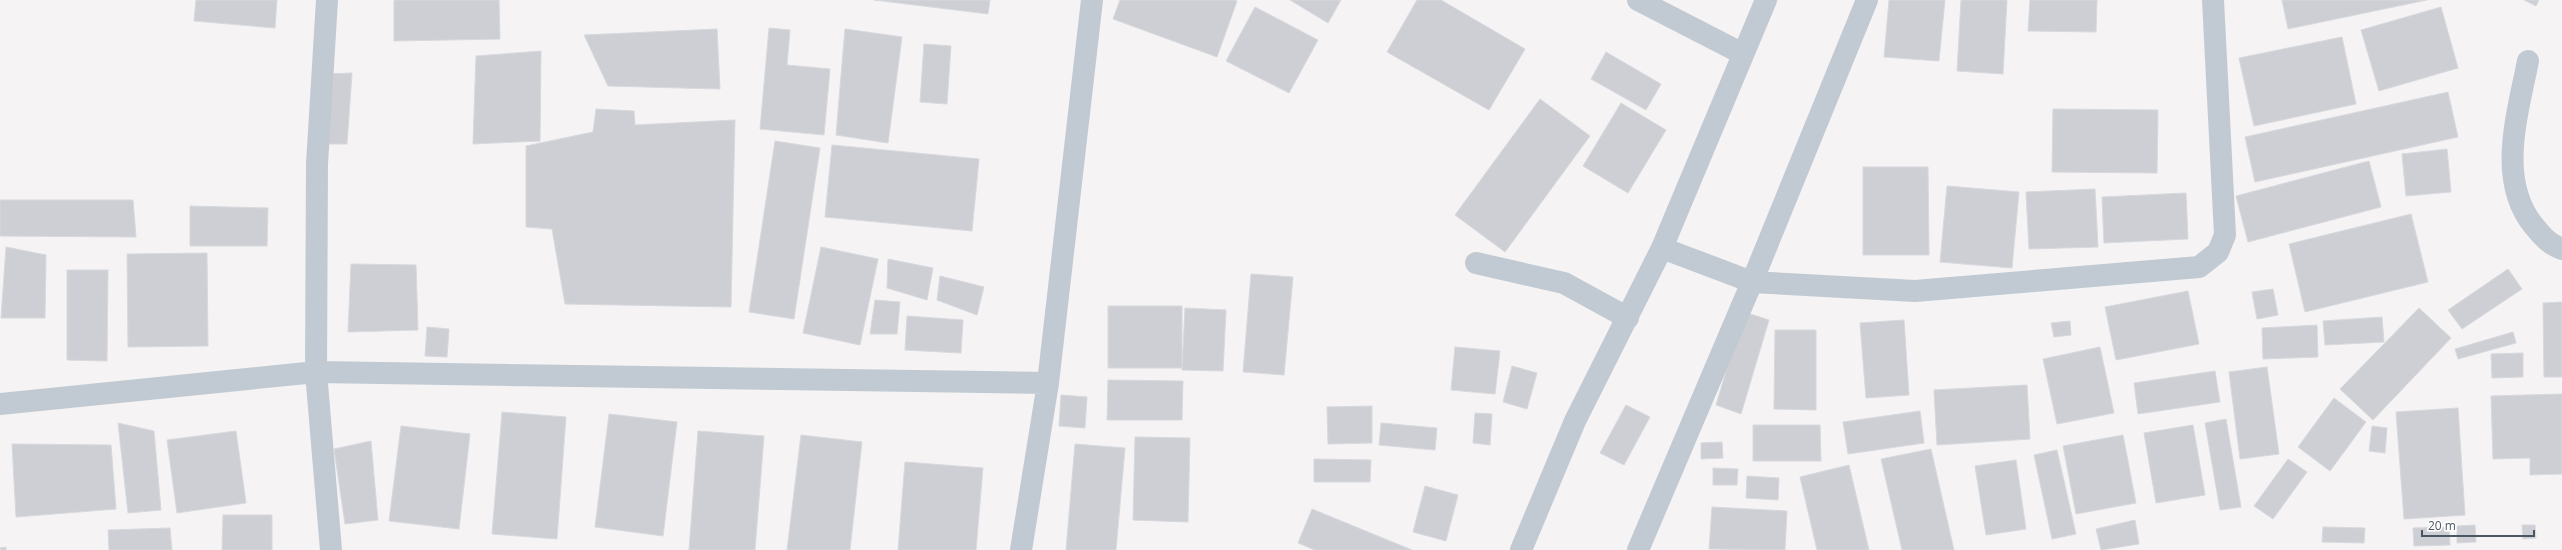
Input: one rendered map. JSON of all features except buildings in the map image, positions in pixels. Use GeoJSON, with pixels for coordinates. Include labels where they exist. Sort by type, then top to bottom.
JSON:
{"type":"FeatureCollection","features":[{"type":"Feature","properties":{"kind":"street"},"geometry":{"type":"LineString","coordinates":[[327,0],[317,164],[316,372],[331,550]]}},
{"type":"Feature","properties":{"kind":"street"},"geometry":{"type":"LineString","coordinates":[[1021,550],[1048,383],[1092,0]]}},
{"type":"Feature","properties":{"kind":"street"},"geometry":{"type":"LineString","coordinates":[[1638,0],[1743,54]]}},
{"type":"Feature","properties":{"kind":"street"},"geometry":{"type":"LineString","coordinates":[[1521,550],[1575,421],[1662,248],[1766,0]]}},
{"type":"Feature","properties":{"kind":"street"},"geometry":{"type":"LineString","coordinates":[[1638,550],[1752,282],[1867,0]]}},
{"type":"Feature","properties":{"kind":"street"},"geometry":{"type":"LineString","coordinates":[[1662,248],[1752,282],[1915,291],[2199,267],[2218,252],[2225,235],[2213,0]]}},
{"type":"Feature","properties":{"kind":"street"},"geometry":{"type":"LineString","coordinates":[[2528,61],[2513,140],[2513,173],[2518,197],[2530,221],[2549,244],[2562,249]]}},
{"type":"Feature","properties":{"kind":"street"},"geometry":{"type":"LineString","coordinates":[[1476,263],[1564,283],[1628,318]]}},
{"type":"Feature","properties":{"kind":"street"},"geometry":{"type":"LineString","coordinates":[[0,404],[316,372],[1048,383]]}}]}
